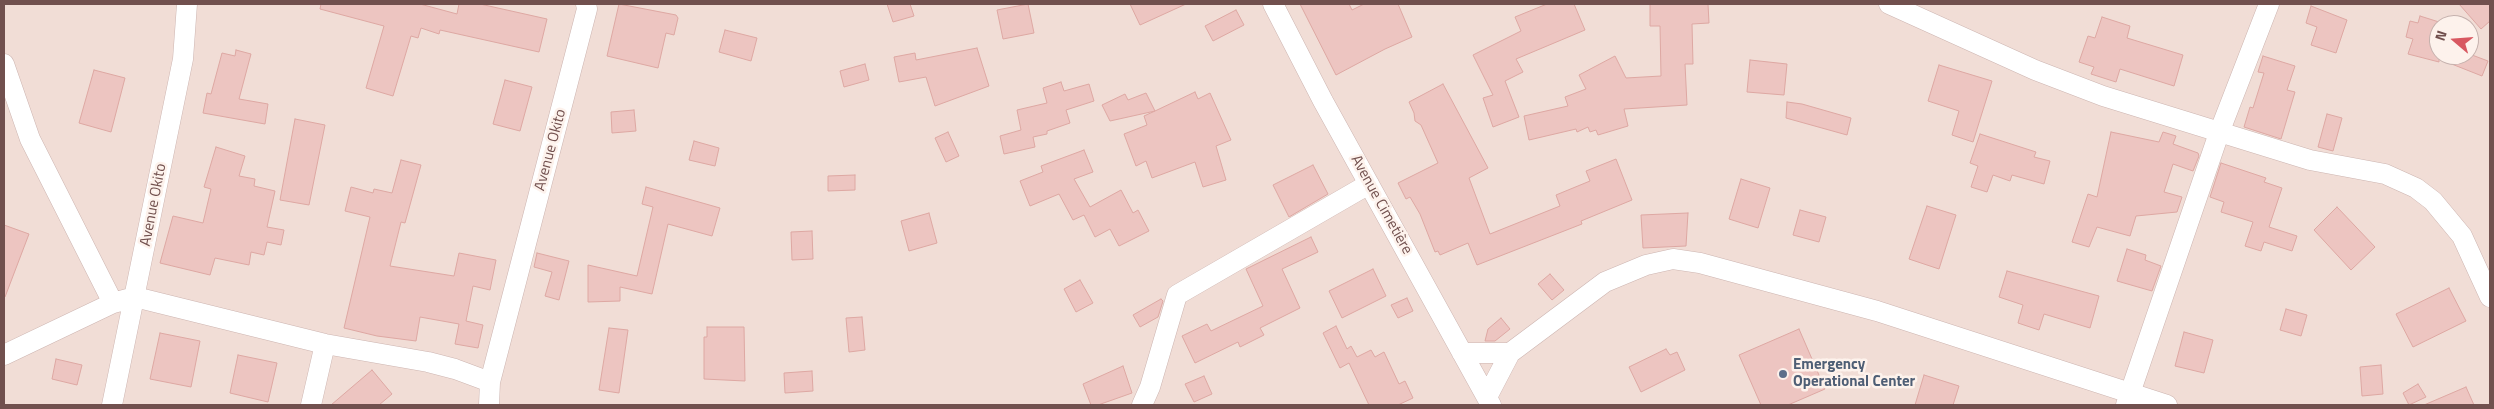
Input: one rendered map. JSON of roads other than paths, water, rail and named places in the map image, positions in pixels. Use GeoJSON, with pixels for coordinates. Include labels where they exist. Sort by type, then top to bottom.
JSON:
{"type":"FeatureCollection","features":[{"type":"Feature","properties":{"kind":"street","name":"Avenue Okito"},"geometry":{"type":"LineString","coordinates":[[112,405],[183,59],[187,4]]}},
{"type":"Feature","properties":{"kind":"street","name":"Avenue Cimetière"},"geometry":{"type":"LineString","coordinates":[[1274,4],[1369,184],[1489,401]]}},
{"type":"Feature","properties":{"kind":"street"},"geometry":{"type":"LineString","coordinates":[[1889,4],[2035,70],[2103,96],[2310,160],[2385,174],[2416,188],[2433,201],[2462,236],[2490,297]]}},
{"type":"Feature","properties":{"kind":"street"},"geometry":{"type":"LineString","coordinates":[[2128,400],[2219,133],[2269,4]]}},
{"type":"Feature","properties":{"kind":"street","name":"Avenue Okito"},"geometry":{"type":"LineString","coordinates":[[489,405],[490,382],[587,6]]}},
{"type":"Feature","properties":{"kind":"street"},"geometry":{"type":"LineString","coordinates":[[4,64],[30,139],[113,303]]}},
{"type":"Feature","properties":{"kind":"street"},"geometry":{"type":"LineString","coordinates":[[1142,405],[1150,387],[1177,295],[1369,184]]}},
{"type":"Feature","properties":{"kind":"street"},"geometry":{"type":"LineString","coordinates":[[1489,401],[1510,353],[1606,282],[1646,265],[1673,259],[1700,263],[1877,311],[2128,400],[2167,405]]}},
{"type":"Feature","properties":{"kind":"street"},"geometry":{"type":"LineString","coordinates":[[4,355],[113,303],[135,297],[325,344],[428,362],[455,369],[490,382]]}},
{"type":"Feature","properties":{"kind":"street"},"geometry":{"type":"LineString","coordinates":[[311,405],[325,344]]}},
{"type":"Feature","properties":{"kind":"street"},"geometry":{"type":"LineString","coordinates":[[1462,353],[1510,353]]}},
{"type":"Feature","properties":{"kind":"place","name":"Emergency Operational Center"},"geometry":{"type":"Point","coordinates":[1783,374]}}]}
